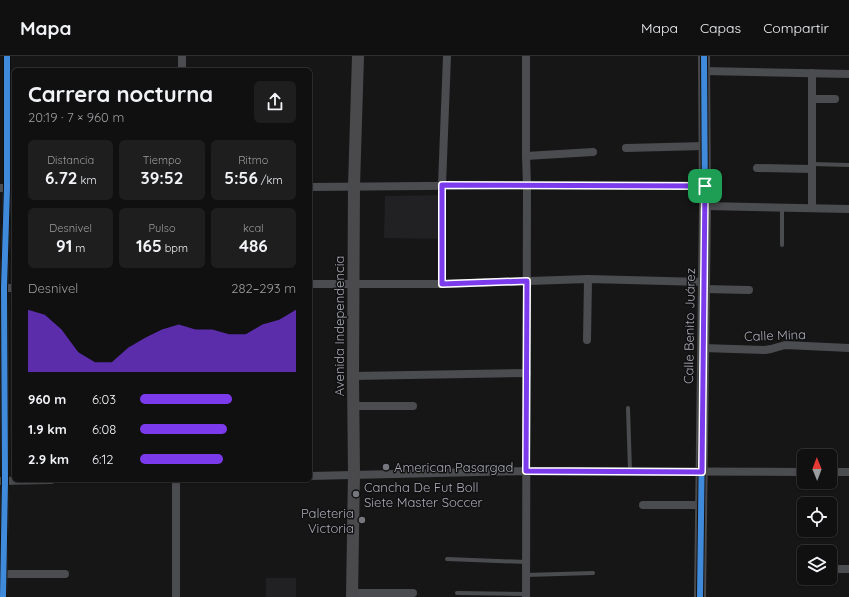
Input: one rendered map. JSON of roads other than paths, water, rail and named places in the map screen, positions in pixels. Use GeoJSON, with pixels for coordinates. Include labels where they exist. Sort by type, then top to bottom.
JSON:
{"type":"FeatureCollection","features":[{"type":"Feature","properties":{"kind":"main road","name":"Avenida Independencia"},"geometry":{"type":"LineString","coordinates":[[352,595],[354,474],[354,186],[356,77],[358,56]]}},
{"type":"Feature","properties":{"kind":"main road","name":"Calle Benito Juárez"},"geometry":{"type":"LineString","coordinates":[[700,597],[705,206],[704,56]]}},
{"type":"Feature","properties":{"kind":"street"},"geometry":{"type":"LineString","coordinates":[[2,594],[2,288],[7,188],[7,56]]}},
{"type":"Feature","properties":{"kind":"street"},"geometry":{"type":"LineString","coordinates":[[182,56],[182,68]]}},
{"type":"Feature","properties":{"kind":"street"},"geometry":{"type":"LineString","coordinates":[[442,284],[442,185],[447,56]]}},
{"type":"Feature","properties":{"kind":"street"},"geometry":{"type":"LineString","coordinates":[[526,56],[526,595]]}},
{"type":"Feature","properties":{"kind":"street"},"geometry":{"type":"LineString","coordinates":[[704,71],[849,74]]}},
{"type":"Feature","properties":{"kind":"street"},"geometry":{"type":"LineString","coordinates":[[812,73],[812,208]]}},
{"type":"Feature","properties":{"kind":"street"},"geometry":{"type":"LineString","coordinates":[[812,99],[835,99]]}},
{"type":"Feature","properties":{"kind":"street"},"geometry":{"type":"LineString","coordinates":[[626,148],[704,146]]}},
{"type":"Feature","properties":{"kind":"street"},"geometry":{"type":"LineString","coordinates":[[526,156],[593,152]]}},
{"type":"Feature","properties":{"kind":"street"},"geometry":{"type":"LineString","coordinates":[[757,168],[812,166]]}},
{"type":"Feature","properties":{"kind":"street"},"geometry":{"type":"LineString","coordinates":[[312,186],[705,186]]}},
{"type":"Feature","properties":{"kind":"street"},"geometry":{"type":"LineString","coordinates":[[705,206],[849,209]]}},
{"type":"Feature","properties":{"kind":"street"},"geometry":{"type":"LineString","coordinates":[[588,279],[588,340]]}},
{"type":"Feature","properties":{"kind":"street"},"geometry":{"type":"LineString","coordinates":[[312,284],[442,284],[588,279],[704,285],[749,290]]}},
{"type":"Feature","properties":{"kind":"street","name":"Calle Mina"},"geometry":{"type":"LineString","coordinates":[[703,348],[765,350],[785,344],[849,348]]}},
{"type":"Feature","properties":{"kind":"street"},"geometry":{"type":"LineString","coordinates":[[353,376],[527,373]]}},
{"type":"Feature","properties":{"kind":"street"},"geometry":{"type":"LineString","coordinates":[[353,406],[413,406]]}},
{"type":"Feature","properties":{"kind":"street"},"geometry":{"type":"LineString","coordinates":[[312,476],[526,471],[797,472]]}},
{"type":"Feature","properties":{"kind":"street"},"geometry":{"type":"LineString","coordinates":[[837,472],[849,472]]}},
{"type":"Feature","properties":{"kind":"street"},"geometry":{"type":"LineString","coordinates":[[2,481],[12,481]]}},
{"type":"Feature","properties":{"kind":"street"},"geometry":{"type":"LineString","coordinates":[[176,482],[176,597]]}},
{"type":"Feature","properties":{"kind":"street"},"geometry":{"type":"LineString","coordinates":[[643,505],[702,505]]}},
{"type":"Feature","properties":{"kind":"street"},"geometry":{"type":"LineString","coordinates":[[837,569],[849,569]]}},
{"type":"Feature","properties":{"kind":"street"},"geometry":{"type":"LineString","coordinates":[[3,574],[65,574]]}},
{"type":"Feature","properties":{"kind":"street"},"geometry":{"type":"LineString","coordinates":[[352,595],[414,592]]}},
{"type":"Feature","properties":{"kind":"lane"},"geometry":{"type":"LineString","coordinates":[[812,166],[849,165]]}},
{"type":"Feature","properties":{"kind":"lane"},"geometry":{"type":"LineString","coordinates":[[782,208],[782,245]]}},
{"type":"Feature","properties":{"kind":"lane"},"geometry":{"type":"LineString","coordinates":[[628,408],[630,471]]}},
{"type":"Feature","properties":{"kind":"lane"},"geometry":{"type":"LineString","coordinates":[[447,559],[526,562]]}},
{"type":"Feature","properties":{"kind":"lane"},"geometry":{"type":"LineString","coordinates":[[526,575],[593,574]]}},
{"type":"Feature","properties":{"kind":"lane"},"geometry":{"type":"LineString","coordinates":[[457,593],[526,595]]}},
{"type":"Feature","properties":{"kind":"place","name":"American Pasargad"},"geometry":{"type":"Point","coordinates":[386,467]}},
{"type":"Feature","properties":{"kind":"place","name":"Cancha De Fut Boll Siete Master Soccer"},"geometry":{"type":"Point","coordinates":[356,494]}},
{"type":"Feature","properties":{"kind":"place","name":"Paleteria Victoria"},"geometry":{"type":"Point","coordinates":[362,520]}}]}
